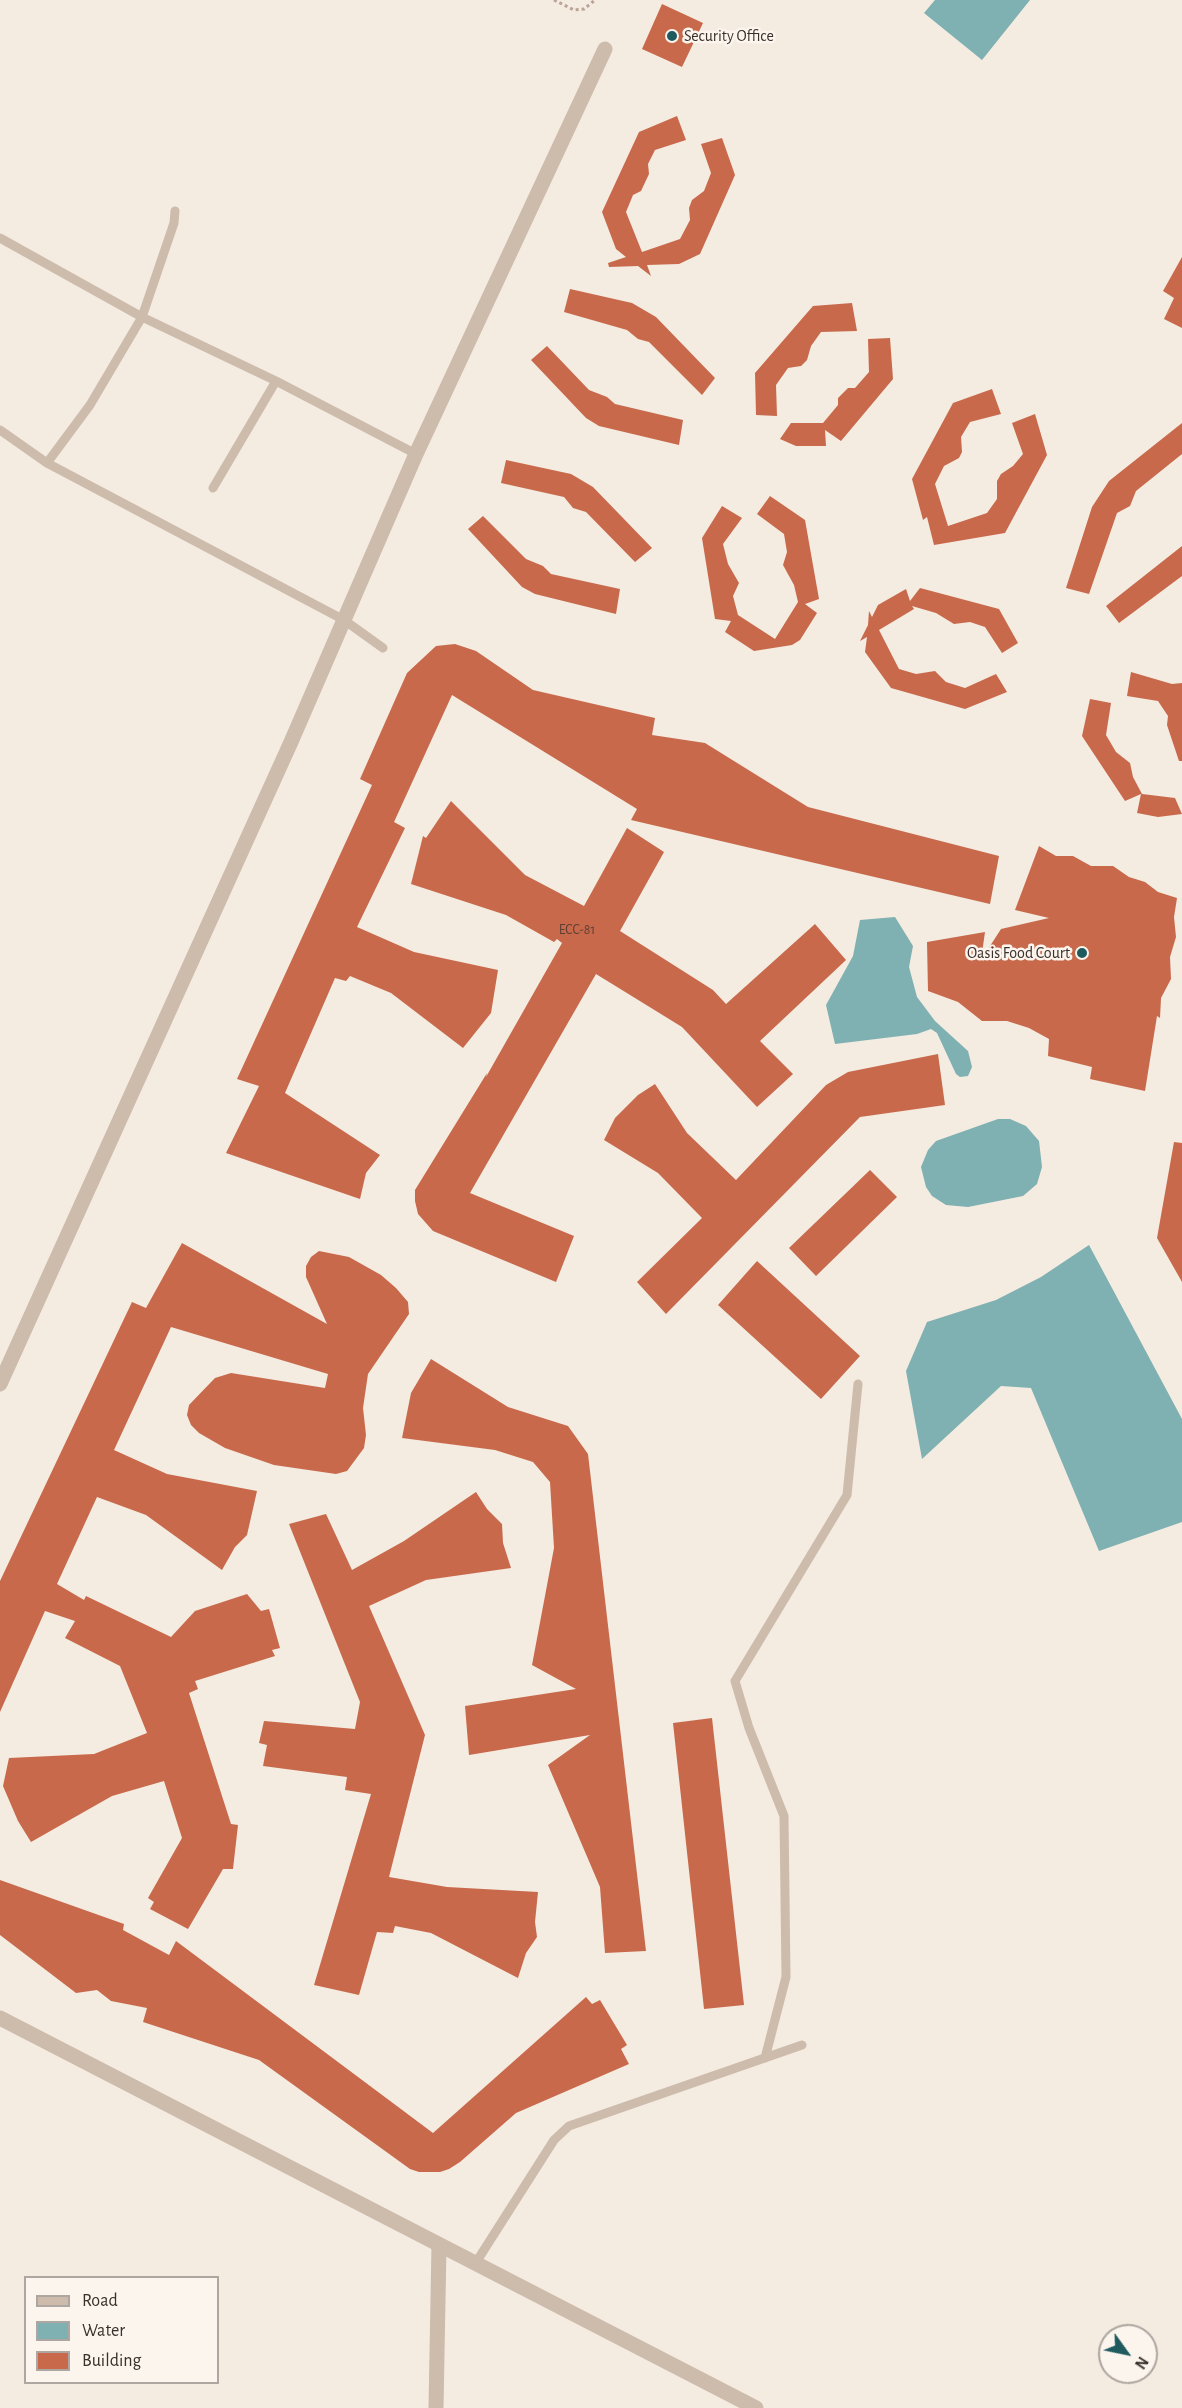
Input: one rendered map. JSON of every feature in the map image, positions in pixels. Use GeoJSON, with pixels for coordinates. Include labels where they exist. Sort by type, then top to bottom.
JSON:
{"type":"FeatureCollection","features":[{"type":"Feature","properties":{"kind":"street"},"geometry":{"type":"LineString","coordinates":[[0,1384],[417,454],[605,49]]}},
{"type":"Feature","properties":{"kind":"street"},"geometry":{"type":"LineString","coordinates":[[0,2018],[756,2408]]}},
{"type":"Feature","properties":{"kind":"street"},"geometry":{"type":"LineString","coordinates":[[436,2408],[438,2245]]}},
{"type":"Feature","properties":{"kind":"lane"},"geometry":{"type":"LineString","coordinates":[[47,463],[90,405],[142,317],[174,224],[175,211]]}},
{"type":"Feature","properties":{"kind":"lane"},"geometry":{"type":"LineString","coordinates":[[0,238],[142,317],[276,381],[417,454]]}},
{"type":"Feature","properties":{"kind":"lane"},"geometry":{"type":"LineString","coordinates":[[213,488],[276,381]]}},
{"type":"Feature","properties":{"kind":"lane"},"geometry":{"type":"LineString","coordinates":[[0,430],[47,463],[344,620],[383,648]]}},
{"type":"Feature","properties":{"kind":"lane"},"geometry":{"type":"LineString","coordinates":[[765,2058],[786,1977],[784,1816],[749,1728],[735,1681],[847,1495],[858,1384]]}},
{"type":"Feature","properties":{"kind":"lane"},"geometry":{"type":"LineString","coordinates":[[475,2264],[554,2140],[569,2126],[802,2045]]}},
{"type":"Feature","properties":{"kind":"path"},"geometry":{"type":"LineString","coordinates":[[554,0],[574,10],[584,9],[595,0]]}},
{"type":"Feature","properties":{"kind":"water"},"geometry":{"type":"Polygon","coordinates":[[[935,0],[1030,0],[982,60],[924,13],[935,0]]]}},
{"type":"Feature","properties":{"kind":"water"},"geometry":{"type":"Polygon","coordinates":[[[895,917],[913,946],[909,967],[917,997],[935,1021],[968,1051],[972,1067],[968,1076],[960,1077],[956,1074],[937,1033],[931,1029],[917,1034],[835,1044],[826,1005],[853,956],[860,920],[895,917]]]}},
{"type":"Feature","properties":{"kind":"water"},"geometry":{"type":"Polygon","coordinates":[[[998,1119],[1010,1119],[1026,1126],[1039,1141],[1042,1167],[1037,1184],[1023,1196],[968,1207],[946,1205],[932,1196],[926,1187],[921,1167],[928,1150],[936,1141],[998,1119]]]}},
{"type":"Feature","properties":{"kind":"water"},"geometry":{"type":"Polygon","coordinates":[[[1089,1245],[1182,1419],[1182,1522],[1099,1551],[1031,1388],[1001,1386],[922,1459],[906,1371],[927,1322],[996,1300],[1041,1277],[1089,1245]]]}},
{"type":"Feature","properties":{"kind":"building","name":"Security Office"},"geometry":{"type":"Polygon","coordinates":[[[662,4],[703,23],[682,67],[642,49],[662,4]]]}},
{"type":"Feature","properties":{"kind":"building"},"geometry":{"type":"Polygon","coordinates":[[[677,116],[686,140],[655,150],[648,164],[649,174],[641,191],[633,195],[626,212],[642,252],[680,239],[690,220],[689,208],[692,200],[704,191],[711,173],[701,144],[722,138],[735,175],[700,254],[679,264],[647,265],[651,276],[638,266],[609,267],[608,263],[626,257],[616,249],[602,212],[639,132],[677,116]]]}},
{"type":"Feature","properties":{"kind":"building"},"geometry":{"type":"Polygon","coordinates":[[[1182,257],[1182,328],[1164,319],[1174,298],[1163,291],[1182,257]]]}},
{"type":"Feature","properties":{"kind":"building"},"geometry":{"type":"Polygon","coordinates":[[[570,289],[632,303],[656,317],[715,378],[702,395],[649,342],[638,339],[627,330],[564,312],[570,289]]]}},
{"type":"Feature","properties":{"kind":"building"},"geometry":{"type":"Polygon","coordinates":[[[852,303],[857,331],[821,332],[811,346],[807,360],[801,366],[788,368],[776,385],[777,416],[756,415],[755,373],[813,306],[852,303]]]}},
{"type":"Feature","properties":{"kind":"building"},"geometry":{"type":"Polygon","coordinates":[[[890,338],[893,379],[841,441],[825,430],[826,446],[796,446],[780,439],[791,423],[823,423],[838,405],[838,398],[848,388],[855,388],[869,372],[868,339],[890,338]]]}},
{"type":"Feature","properties":{"kind":"building"},"geometry":{"type":"Polygon","coordinates":[[[547,346],[589,390],[607,397],[615,404],[683,420],[679,445],[599,426],[586,418],[531,360],[547,346]]]}},
{"type":"Feature","properties":{"kind":"building"},"geometry":{"type":"Polygon","coordinates":[[[992,389],[1001,414],[970,422],[961,437],[962,452],[959,458],[944,466],[935,484],[948,526],[987,513],[997,499],[997,481],[1001,474],[1013,466],[1023,454],[1012,423],[1035,414],[1047,455],[1005,533],[934,545],[927,517],[923,520],[912,479],[953,403],[992,389]]]}},
{"type":"Feature","properties":{"kind":"building"},"geometry":{"type":"Polygon","coordinates":[[[1182,423],[1182,454],[1136,491],[1130,506],[1117,513],[1089,594],[1066,588],[1092,507],[1109,481],[1182,423]]]}},
{"type":"Feature","properties":{"kind":"building"},"geometry":{"type":"Polygon","coordinates":[[[506,460],[571,474],[593,487],[652,548],[635,562],[586,512],[573,508],[564,497],[501,483],[506,460]]]}},
{"type":"Feature","properties":{"kind":"building"},"geometry":{"type":"Polygon","coordinates":[[[770,496],[805,520],[819,599],[805,604],[817,613],[800,640],[792,645],[754,651],[725,632],[731,621],[715,619],[702,538],[722,506],[742,518],[723,544],[728,564],[739,583],[733,596],[738,615],[775,639],[798,602],[794,585],[783,565],[787,552],[784,534],[757,514],[770,496]]]}},
{"type":"Feature","properties":{"kind":"building"},"geometry":{"type":"Polygon","coordinates":[[[483,516],[526,559],[543,566],[551,574],[620,589],[616,614],[535,594],[522,587],[468,529],[483,516]]]}},
{"type":"Feature","properties":{"kind":"building"},"geometry":{"type":"Polygon","coordinates":[[[1182,546],[1182,576],[1119,623],[1106,606],[1182,546]]]}},
{"type":"Feature","properties":{"kind":"building"},"geometry":{"type":"Polygon","coordinates":[[[920,588],[999,609],[1018,643],[1002,653],[985,627],[970,622],[954,624],[936,613],[912,606],[914,609],[879,630],[899,669],[916,674],[935,671],[946,682],[965,688],[996,674],[1007,692],[965,709],[891,688],[865,652],[867,637],[860,641],[868,625],[869,611],[872,617],[878,605],[906,589],[910,601],[920,588]]]}},
{"type":"Feature","properties":{"kind":"building"},"geometry":{"type":"Polygon","coordinates":[[[455,644],[476,651],[533,690],[655,718],[652,735],[705,743],[808,807],[999,856],[990,904],[631,820],[637,809],[452,695],[394,822],[405,828],[357,927],[414,952],[498,970],[491,1013],[463,1048],[391,993],[350,976],[346,981],[335,978],[285,1093],[380,1155],[366,1173],[360,1199],[226,1153],[259,1086],[237,1079],[372,785],[360,779],[407,673],[436,646],[455,644]]]}},
{"type":"Feature","properties":{"kind":"building"},"geometry":{"type":"Polygon","coordinates":[[[1131,672],[1172,684],[1182,683],[1182,761],[1179,761],[1167,725],[1168,716],[1158,701],[1127,696],[1131,672]]]}},
{"type":"Feature","properties":{"kind":"building"},"geometry":{"type":"Polygon","coordinates":[[[1090,699],[1111,703],[1106,735],[1116,752],[1130,763],[1133,777],[1142,794],[1175,798],[1182,814],[1158,817],[1137,813],[1141,794],[1125,801],[1082,736],[1090,699]]]}},
{"type":"Feature","properties":{"kind":"building"},"geometry":{"type":"Polygon","coordinates":[[[451,801],[525,875],[584,906],[627,828],[664,852],[620,931],[713,990],[726,1004],[815,924],[846,960],[760,1041],[793,1074],[757,1107],[682,1027],[596,974],[470,1193],[574,1236],[556,1282],[433,1231],[418,1214],[415,1201],[415,1190],[487,1073],[486,1077],[562,943],[557,939],[554,942],[506,915],[411,884],[423,836],[426,838],[451,801]]]}},
{"type":"Feature","properties":{"kind":"building"},"geometry":{"type":"Polygon","coordinates":[[[1039,846],[1056,856],[1073,856],[1091,866],[1113,866],[1129,877],[1145,882],[1158,892],[1177,898],[1174,917],[1176,937],[1170,957],[1171,979],[1161,998],[1160,1018],[1157,1016],[1145,1091],[1090,1079],[1092,1067],[1048,1056],[1049,1039],[1029,1028],[1007,1021],[982,1021],[958,1002],[928,991],[927,942],[985,932],[981,960],[1001,929],[1049,918],[1015,910],[1039,846]]]}},
{"type":"Feature","properties":{"kind":"building"},"geometry":{"type":"Polygon","coordinates":[[[938,1054],[945,1105],[860,1117],[666,1314],[637,1282],[702,1218],[658,1173],[604,1140],[615,1118],[638,1095],[655,1084],[687,1133],[736,1180],[826,1085],[848,1072],[938,1054]]]}},
{"type":"Feature","properties":{"kind":"building"},"geometry":{"type":"Polygon","coordinates":[[[1174,1142],[1182,1143],[1182,1282],[1157,1238],[1174,1142]]]}},
{"type":"Feature","properties":{"kind":"building"},"geometry":{"type":"Polygon","coordinates":[[[870,1170],[897,1197],[816,1276],[789,1248],[870,1170]]]}},
{"type":"Feature","properties":{"kind":"building"},"geometry":{"type":"Polygon","coordinates":[[[182,1243],[327,1324],[306,1277],[306,1266],[311,1257],[319,1251],[349,1257],[381,1275],[396,1288],[408,1302],[409,1314],[368,1374],[363,1408],[366,1435],[364,1448],[347,1471],[336,1474],[274,1465],[225,1448],[199,1433],[191,1425],[187,1415],[189,1405],[215,1378],[231,1373],[325,1388],[328,1374],[171,1327],[114,1450],[167,1474],[257,1491],[247,1535],[235,1547],[222,1570],[146,1515],[97,1497],[57,1584],[84,1600],[86,1596],[171,1637],[195,1611],[247,1594],[261,1611],[269,1609],[280,1648],[272,1650],[275,1656],[195,1681],[198,1689],[189,1693],[231,1824],[238,1825],[233,1869],[223,1869],[188,1929],[150,1909],[154,1902],[148,1898],[182,1838],[164,1781],[112,1796],[31,1842],[18,1821],[3,1786],[9,1758],[94,1754],[147,1733],[120,1666],[65,1638],[75,1621],[45,1611],[0,1712],[0,1581],[132,1302],[146,1308],[182,1243]]]}},
{"type":"Feature","properties":{"kind":"building"},"geometry":{"type":"Polygon","coordinates":[[[757,1261],[860,1356],[821,1399],[718,1305],[757,1261]]]}},
{"type":"Feature","properties":{"kind":"building"},"geometry":{"type":"Polygon","coordinates":[[[431,1359],[508,1407],[568,1426],[588,1454],[646,1951],[605,1953],[600,1887],[548,1765],[590,1735],[469,1755],[465,1706],[576,1689],[532,1665],[554,1548],[550,1482],[533,1462],[495,1450],[402,1438],[411,1393],[431,1359]]]}},
{"type":"Feature","properties":{"kind":"building"},"geometry":{"type":"Polygon","coordinates":[[[476,1492],[487,1509],[502,1524],[503,1543],[511,1568],[426,1580],[369,1606],[425,1735],[389,1877],[447,1887],[538,1892],[535,1922],[537,1937],[526,1953],[518,1978],[431,1933],[395,1926],[393,1933],[377,1932],[359,1995],[314,1985],[371,1794],[345,1790],[347,1777],[263,1766],[267,1745],[259,1743],[264,1721],[355,1729],[360,1702],[289,1524],[326,1514],[352,1570],[404,1541],[476,1492]]]}},
{"type":"Feature","properties":{"kind":"building"},"geometry":{"type":"Polygon","coordinates":[[[712,1718],[744,2005],[704,2009],[673,1723],[712,1718]]]}},
{"type":"Feature","properties":{"kind":"building"},"geometry":{"type":"Polygon","coordinates":[[[0,1880],[124,1924],[123,1930],[169,1955],[176,1941],[433,2133],[586,1997],[592,2004],[600,2000],[627,2045],[621,2049],[629,2064],[516,2113],[449,2169],[440,2172],[419,2172],[410,2169],[259,2060],[143,2022],[147,2008],[111,2001],[97,1990],[76,1993],[0,1935],[0,1880]]]}},
{"type":"Feature","properties":{"kind":"place","name":"Security Office"},"geometry":{"type":"Point","coordinates":[672,36]}},
{"type":"Feature","properties":{"kind":"place","name":"Oasis Food Court"},"geometry":{"type":"Point","coordinates":[1082,953]}}]}
